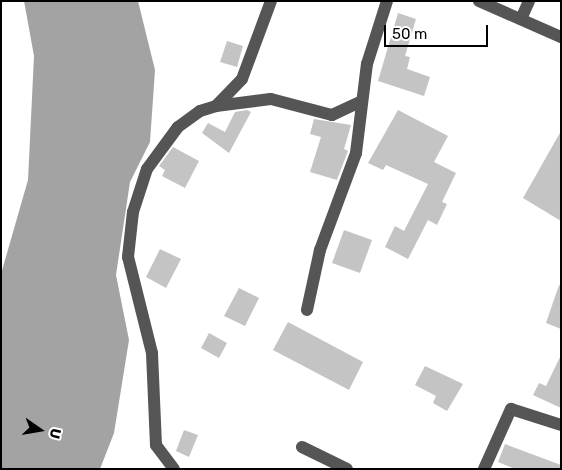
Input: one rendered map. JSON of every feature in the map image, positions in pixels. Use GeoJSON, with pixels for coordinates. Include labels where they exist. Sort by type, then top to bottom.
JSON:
{"type":"FeatureCollection","features":[{"type":"Feature","properties":{"kind":"street"},"geometry":{"type":"LineString","coordinates":[[216,106],[242,79],[271,1]]}},
{"type":"Feature","properties":{"kind":"street"},"geometry":{"type":"LineString","coordinates":[[308,310],[320,250],[356,153],[360,102],[387,1]]}},
{"type":"Feature","properties":{"kind":"street"},"geometry":{"type":"LineString","coordinates":[[479,1],[561,37]]}},
{"type":"Feature","properties":{"kind":"street"},"geometry":{"type":"LineString","coordinates":[[521,19],[529,1]]}},
{"type":"Feature","properties":{"kind":"street"},"geometry":{"type":"LineString","coordinates":[[174,469],[156,445],[152,353],[148,326],[131,276],[127,249],[147,169],[184,122],[200,111],[216,106],[271,99],[332,115],[360,102]]}},
{"type":"Feature","properties":{"kind":"street"},"geometry":{"type":"LineString","coordinates":[[484,469],[511,409],[561,425]]}},
{"type":"Feature","properties":{"kind":"street"},"geometry":{"type":"LineString","coordinates":[[302,447],[347,469]]}},
{"type":"Feature","properties":{"kind":"shaded area"},"geometry":{"type":"Polygon","coordinates":[[[24,1],[138,1],[155,70],[150,142],[130,182],[116,275],[129,340],[114,433],[100,469],[1,469],[1,274],[28,180],[34,56],[24,1]]]}},
{"type":"Feature","properties":{"kind":"building"},"geometry":{"type":"Polygon","coordinates":[[[398,13],[416,19],[405,56],[410,57],[407,69],[430,77],[424,96],[378,81],[398,13]]]}},
{"type":"Feature","properties":{"kind":"building"},"geometry":{"type":"Polygon","coordinates":[[[227,41],[243,46],[237,67],[220,62],[227,41]]]}},
{"type":"Feature","properties":{"kind":"building"},"geometry":{"type":"Polygon","coordinates":[[[247,110],[251,112],[229,153],[202,133],[208,123],[225,132],[235,112],[247,110]]]}},
{"type":"Feature","properties":{"kind":"building"},"geometry":{"type":"Polygon","coordinates":[[[398,110],[448,136],[434,162],[456,173],[442,202],[447,204],[437,225],[428,220],[408,259],[385,247],[395,226],[404,231],[428,184],[386,165],[383,170],[368,163],[398,110]]]}},
{"type":"Feature","properties":{"kind":"building"},"geometry":{"type":"Polygon","coordinates":[[[314,119],[351,125],[344,149],[348,151],[337,180],[310,172],[321,137],[310,134],[314,119]]]}},
{"type":"Feature","properties":{"kind":"building"},"geometry":{"type":"Polygon","coordinates":[[[561,131],[561,221],[523,198],[561,131]]]}},
{"type":"Feature","properties":{"kind":"building"},"geometry":{"type":"Polygon","coordinates":[[[173,147],[199,161],[185,188],[162,176],[165,170],[159,166],[173,147]]]}},
{"type":"Feature","properties":{"kind":"building"},"geometry":{"type":"Polygon","coordinates":[[[344,230],[372,240],[360,273],[332,263],[344,230]]]}},
{"type":"Feature","properties":{"kind":"building"},"geometry":{"type":"Polygon","coordinates":[[[160,249],[181,259],[166,288],[146,277],[160,249]]]}},
{"type":"Feature","properties":{"kind":"building"},"geometry":{"type":"Polygon","coordinates":[[[559,285],[561,286],[561,329],[546,323],[559,285]]]}},
{"type":"Feature","properties":{"kind":"building"},"geometry":{"type":"Polygon","coordinates":[[[239,288],[259,298],[245,326],[224,316],[239,288]]]}},
{"type":"Feature","properties":{"kind":"building"},"geometry":{"type":"Polygon","coordinates":[[[288,322],[363,362],[349,390],[273,350],[288,322]]]}},
{"type":"Feature","properties":{"kind":"building"},"geometry":{"type":"Polygon","coordinates":[[[209,333],[227,343],[219,358],[201,348],[209,333]]]}},
{"type":"Feature","properties":{"kind":"building"},"geometry":{"type":"Polygon","coordinates":[[[561,355],[561,408],[533,395],[539,383],[546,386],[561,355]]]}},
{"type":"Feature","properties":{"kind":"building"},"geometry":{"type":"Polygon","coordinates":[[[425,366],[463,384],[447,411],[433,403],[436,396],[415,385],[425,366]]]}},
{"type":"Feature","properties":{"kind":"building"},"geometry":{"type":"Polygon","coordinates":[[[184,430],[198,435],[189,457],[176,451],[184,430]]]}},
{"type":"Feature","properties":{"kind":"building"},"geometry":{"type":"Polygon","coordinates":[[[505,444],[561,465],[561,469],[515,469],[498,462],[505,444]]]}}]}
